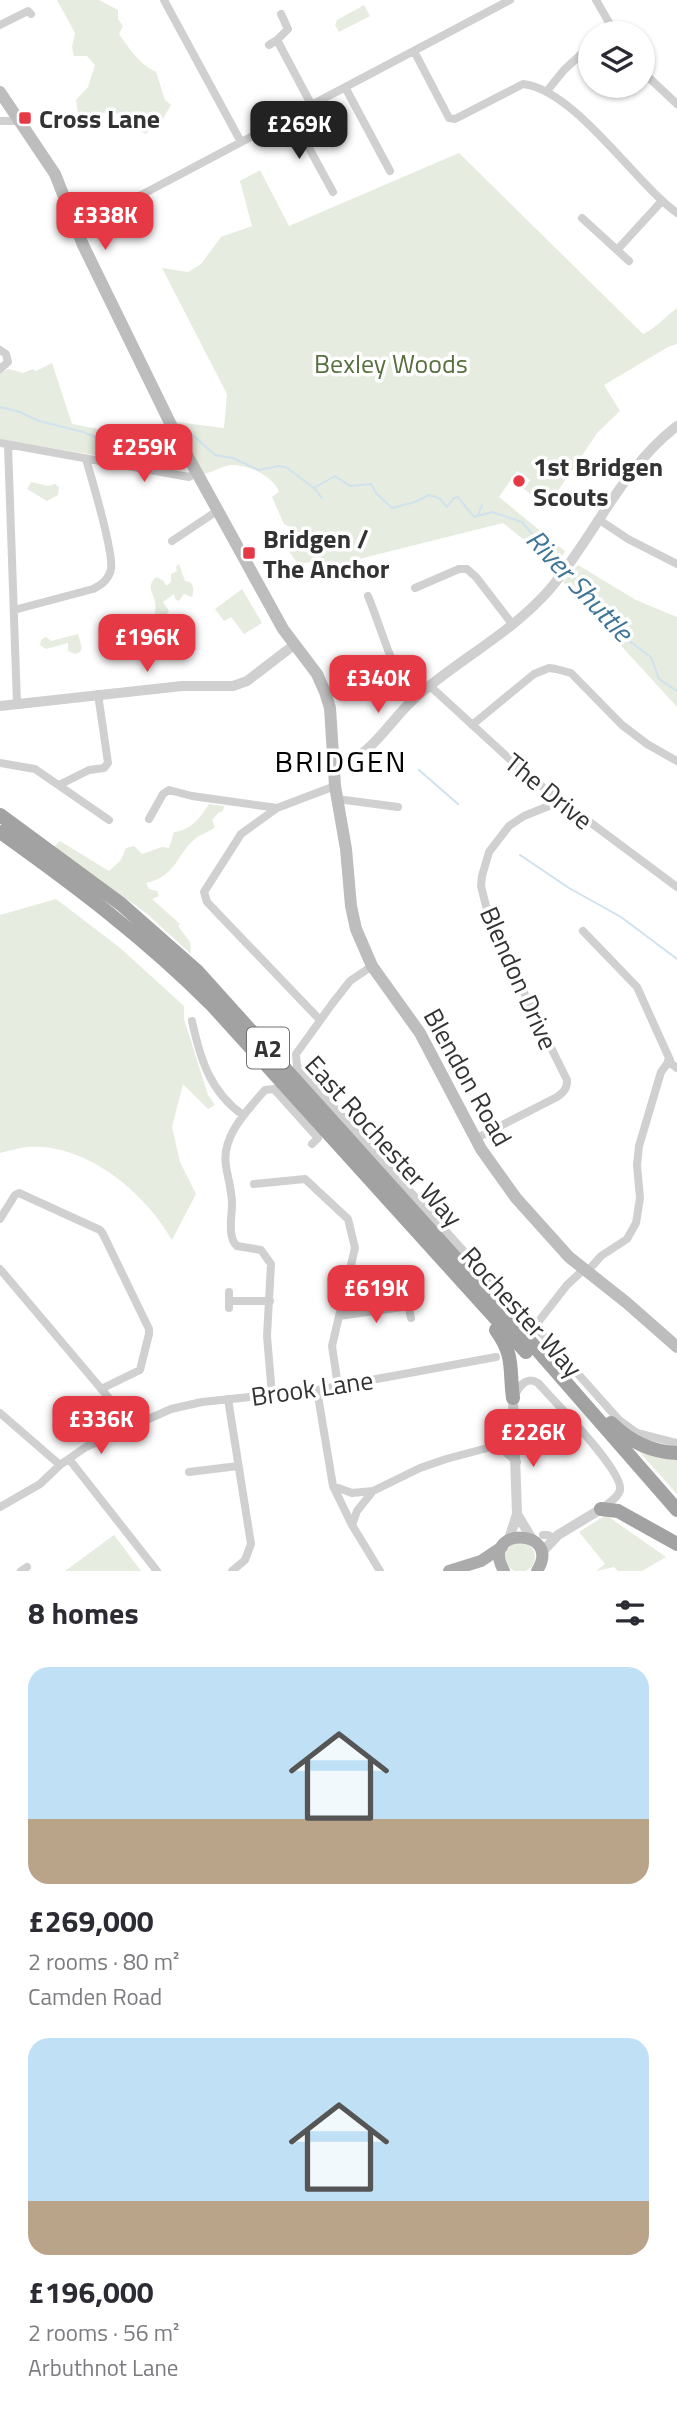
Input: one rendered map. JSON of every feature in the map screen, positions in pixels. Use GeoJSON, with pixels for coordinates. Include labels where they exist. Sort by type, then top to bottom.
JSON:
{"type":"FeatureCollection","features":[{"type":"Feature","properties":{"kind":"highway","name":"East Rochester Way"},"geometry":{"type":"LineString","coordinates":[[0,815],[121,904],[197,971],[506,1314]]}},
{"type":"Feature","properties":{"kind":"highway","name":"East Rochester Way"},"geometry":{"type":"LineString","coordinates":[[0,832],[105,909],[178,971],[414,1228]]}},
{"type":"Feature","properties":{"kind":"highway"},"geometry":{"type":"LineString","coordinates":[[414,1228],[429,1253],[492,1323],[506,1343],[510,1356],[513,1398]]}},
{"type":"Feature","properties":{"kind":"highway","name":"Rochester Way"},"geometry":{"type":"LineString","coordinates":[[414,1228],[677,1523]]}},
{"type":"Feature","properties":{"kind":"highway"},"geometry":{"type":"LineString","coordinates":[[506,1314],[616,1428],[649,1448],[677,1453]]}},
{"type":"Feature","properties":{"kind":"highway","name":"Rochester Way"},"geometry":{"type":"LineString","coordinates":[[506,1314],[677,1510]]}},
{"type":"Feature","properties":{"kind":"highway"},"geometry":{"type":"LineString","coordinates":[[601,1509],[618,1511],[677,1544]]}},
{"type":"Feature","properties":{"kind":"main road","name":"Blendon Road"},"geometry":{"type":"LineString","coordinates":[[0,92],[55,174],[77,229],[177,437],[294,645],[312,667],[325,692],[330,708],[336,793],[346,849],[353,916],[372,965],[422,1035],[488,1161],[530,1215],[555,1244],[585,1272],[625,1301],[677,1347]]}},
{"type":"Feature","properties":{"kind":"main road"},"geometry":{"type":"LineString","coordinates":[[449,1571],[481,1561],[506,1543],[522,1536],[543,1538],[541,1564]]}},
{"type":"Feature","properties":{"kind":"main road"},"geometry":{"type":"LineString","coordinates":[[503,1570],[499,1559],[506,1543]]}},
{"type":"Feature","properties":{"kind":"main road"},"geometry":{"type":"LineString","coordinates":[[481,1561],[503,1570]]}},
{"type":"Feature","properties":{"kind":"street"},"geometry":{"type":"LineString","coordinates":[[164,0],[241,142]]}},
{"type":"Feature","properties":{"kind":"street"},"geometry":{"type":"LineString","coordinates":[[77,229],[510,0]]}},
{"type":"Feature","properties":{"kind":"street"},"geometry":{"type":"LineString","coordinates":[[596,0],[612,21]]}},
{"type":"Feature","properties":{"kind":"street"},"geometry":{"type":"LineString","coordinates":[[0,24],[28,11],[31,14]]}},
{"type":"Feature","properties":{"kind":"street"},"geometry":{"type":"LineString","coordinates":[[281,14],[288,31],[273,43],[312,104]]}},
{"type":"Feature","properties":{"kind":"street"},"geometry":{"type":"LineString","coordinates":[[414,51],[449,118],[455,120],[523,83],[534,85],[547,91],[607,142],[661,202],[677,214]]}},
{"type":"Feature","properties":{"kind":"street"},"geometry":{"type":"LineString","coordinates":[[547,91],[578,57]]}},
{"type":"Feature","properties":{"kind":"street"},"geometry":{"type":"LineString","coordinates":[[655,83],[677,104]]}},
{"type":"Feature","properties":{"kind":"street"},"geometry":{"type":"LineString","coordinates":[[345,87],[390,171]]}},
{"type":"Feature","properties":{"kind":"street"},"geometry":{"type":"LineString","coordinates":[[291,115],[333,192]]}},
{"type":"Feature","properties":{"kind":"street"},"geometry":{"type":"LineString","coordinates":[[0,121],[20,121]]}},
{"type":"Feature","properties":{"kind":"street"},"geometry":{"type":"LineString","coordinates":[[617,250],[661,202]]}},
{"type":"Feature","properties":{"kind":"street"},"geometry":{"type":"LineString","coordinates":[[582,218],[629,261]]}},
{"type":"Feature","properties":{"kind":"street"},"geometry":{"type":"LineString","coordinates":[[0,350],[6,354],[8,362],[0,369]]}},
{"type":"Feature","properties":{"kind":"street"},"geometry":{"type":"LineString","coordinates":[[334,766],[353,761],[366,751],[413,700],[513,625],[539,600],[659,440],[677,426]]}},
{"type":"Feature","properties":{"kind":"street"},"geometry":{"type":"LineString","coordinates":[[16,704],[14,610],[4,444],[189,477],[196,473]]}},
{"type":"Feature","properties":{"kind":"street"},"geometry":{"type":"LineString","coordinates":[[14,610],[93,589],[103,583],[110,574],[110,556],[86,458]]}},
{"type":"Feature","properties":{"kind":"street"},"geometry":{"type":"LineString","coordinates":[[171,530],[175,540],[217,511]]}},
{"type":"Feature","properties":{"kind":"street"},"geometry":{"type":"LineString","coordinates":[[598,519],[628,539],[677,564]]}},
{"type":"Feature","properties":{"kind":"street"},"geometry":{"type":"LineString","coordinates":[[0,526],[10,526]]}},
{"type":"Feature","properties":{"kind":"street"},"geometry":{"type":"LineString","coordinates":[[415,588],[456,570],[467,569],[476,576],[513,625]]}},
{"type":"Feature","properties":{"kind":"street"},"geometry":{"type":"LineString","coordinates":[[368,596],[399,679],[413,700]]}},
{"type":"Feature","properties":{"kind":"street"},"geometry":{"type":"LineString","coordinates":[[0,706],[198,685],[233,687],[247,681],[294,645]]}},
{"type":"Feature","properties":{"kind":"street"},"geometry":{"type":"LineString","coordinates":[[472,725],[534,674],[549,668],[556,669],[571,673],[622,724],[647,744],[677,761]]}},
{"type":"Feature","properties":{"kind":"street","name":"The Drive"},"geometry":{"type":"LineString","coordinates":[[430,686],[513,764],[677,887]]}},
{"type":"Feature","properties":{"kind":"street"},"geometry":{"type":"LineString","coordinates":[[59,785],[89,770],[104,768],[107,763],[98,694]]}},
{"type":"Feature","properties":{"kind":"street"},"geometry":{"type":"LineString","coordinates":[[0,763],[31,768],[109,820]]}},
{"type":"Feature","properties":{"kind":"street"},"geometry":{"type":"LineString","coordinates":[[149,819],[163,794],[169,790],[192,796],[277,808],[336,793],[398,807]]}},
{"type":"Feature","properties":{"kind":"street","name":"Blendon Drive"},"geometry":{"type":"LineString","coordinates":[[475,1139],[557,1097],[567,1086],[567,1080],[491,926],[481,886],[489,852],[509,826],[524,816],[561,801]]}},
{"type":"Feature","properties":{"kind":"street"},"geometry":{"type":"LineString","coordinates":[[277,808],[236,840],[208,884],[204,897],[320,1020]]}},
{"type":"Feature","properties":{"kind":"street"},"geometry":{"type":"LineString","coordinates":[[583,931],[638,986],[669,1061],[677,1068]]}},
{"type":"Feature","properties":{"kind":"street"},"geometry":{"type":"LineString","coordinates":[[372,965],[350,981],[320,1020],[296,1054],[297,1066],[619,1420],[637,1433],[677,1443]]}},
{"type":"Feature","properties":{"kind":"street"},"geometry":{"type":"LineString","coordinates":[[192,1021],[198,1049],[211,1080],[230,1106],[243,1115]]}},
{"type":"Feature","properties":{"kind":"street"},"geometry":{"type":"LineString","coordinates":[[535,1326],[567,1285],[601,1256],[627,1240],[634,1229],[640,1204],[637,1165],[639,1146],[661,1072],[677,1052]]}},
{"type":"Feature","properties":{"kind":"street"},"geometry":{"type":"LineString","coordinates":[[272,1395],[267,1336],[272,1268],[267,1255],[258,1248],[237,1246],[232,1239],[232,1195],[225,1164],[226,1146],[243,1115],[265,1090],[274,1089],[318,1138],[312,1144]]}},
{"type":"Feature","properties":{"kind":"street"},"geometry":{"type":"LineString","coordinates":[[254,1184],[305,1179],[348,1219],[355,1248],[332,1346],[338,1386]]}},
{"type":"Feature","properties":{"kind":"street"},"geometry":{"type":"LineString","coordinates":[[0,1219],[19,1193],[100,1230],[103,1234],[149,1334],[140,1370],[102,1389]]}},
{"type":"Feature","properties":{"kind":"street"},"geometry":{"type":"LineString","coordinates":[[0,1269],[131,1426]]}},
{"type":"Feature","properties":{"kind":"street"},"geometry":{"type":"LineString","coordinates":[[406,1295],[411,1318]]}},
{"type":"Feature","properties":{"kind":"street"},"geometry":{"type":"LineString","coordinates":[[229,1301],[270,1301]]}},
{"type":"Feature","properties":{"kind":"street"},"geometry":{"type":"LineString","coordinates":[[340,1316],[409,1306]]}},
{"type":"Feature","properties":{"kind":"street","name":"Brook Lane"},"geometry":{"type":"LineString","coordinates":[[0,1507],[32,1490],[51,1476],[60,1465],[86,1447],[171,1409],[228,1399],[317,1390],[496,1357]]}},
{"type":"Feature","properties":{"kind":"street"},"geometry":{"type":"LineString","coordinates":[[506,1543],[517,1514],[513,1398],[522,1383],[534,1381],[610,1464],[620,1482],[620,1490],[617,1496],[601,1509],[543,1538],[517,1514]]}},
{"type":"Feature","properties":{"kind":"street"},"geometry":{"type":"LineString","coordinates":[[317,1390],[334,1486],[352,1525],[380,1571]]}},
{"type":"Feature","properties":{"kind":"street"},"geometry":{"type":"LineString","coordinates":[[228,1399],[251,1544],[246,1560],[232,1571]]}},
{"type":"Feature","properties":{"kind":"street"},"geometry":{"type":"LineString","coordinates":[[0,1413],[60,1465]]}},
{"type":"Feature","properties":{"kind":"street"},"geometry":{"type":"LineString","coordinates":[[334,1486],[352,1493],[373,1491],[433,1463],[491,1447],[514,1426]]}},
{"type":"Feature","properties":{"kind":"street"},"geometry":{"type":"LineString","coordinates":[[491,1447],[504,1451],[517,1462]]}},
{"type":"Feature","properties":{"kind":"street"},"geometry":{"type":"LineString","coordinates":[[69,1459],[157,1571]]}},
{"type":"Feature","properties":{"kind":"street"},"geometry":{"type":"LineString","coordinates":[[190,1472],[238,1466]]}},
{"type":"Feature","properties":{"kind":"street"},"geometry":{"type":"LineString","coordinates":[[352,1525],[357,1511],[373,1491]]}},
{"type":"Feature","properties":{"kind":"green space"},"geometry":{"type":"Polygon","coordinates":[[[57,0],[99,0],[118,10],[118,19],[123,26],[119,34],[140,61],[156,72],[165,100],[171,105],[161,122],[153,125],[146,134],[118,114],[78,114],[76,100],[88,87],[95,65],[87,56],[74,56],[72,47],[75,33],[57,0]]]}},
{"type":"Feature","properties":{"kind":"green space"},"geometry":{"type":"Polygon","coordinates":[[[364,5],[370,16],[339,32],[335,25],[337,20],[364,5]]]}},
{"type":"Feature","properties":{"kind":"green space","name":"Bexley Woods"},"geometry":{"type":"Polygon","coordinates":[[[459,153],[643,334],[677,308],[677,344],[604,385],[620,411],[598,432],[547,507],[524,489],[530,480],[517,471],[499,497],[565,551],[557,566],[503,523],[359,559],[327,582],[311,562],[298,564],[288,550],[300,541],[292,528],[284,524],[272,497],[279,492],[272,481],[259,472],[237,465],[204,474],[176,422],[224,428],[227,394],[162,268],[188,272],[201,264],[221,237],[252,226],[240,181],[260,170],[289,226],[459,153]]]}},
{"type":"Feature","properties":{"kind":"green space"},"geometry":{"type":"Polygon","coordinates":[[[52,363],[72,424],[141,437],[165,430],[174,447],[130,447],[120,459],[0,440],[0,373],[9,369],[23,373],[33,369],[36,371],[52,363]]]}},
{"type":"Feature","properties":{"kind":"green space"},"geometry":{"type":"Polygon","coordinates":[[[31,482],[48,486],[55,484],[59,487],[58,495],[47,501],[27,489],[31,482]]]}},
{"type":"Feature","properties":{"kind":"green space"},"geometry":{"type":"Polygon","coordinates":[[[179,564],[185,581],[192,585],[192,597],[184,594],[179,601],[174,594],[163,602],[169,611],[165,617],[155,615],[151,584],[156,577],[164,581],[166,586],[171,582],[171,574],[177,571],[179,564]]]}},
{"type":"Feature","properties":{"kind":"green space"},"geometry":{"type":"Polygon","coordinates":[[[578,565],[636,600],[677,617],[677,707],[563,582],[578,565]]]}},
{"type":"Feature","properties":{"kind":"green space"},"geometry":{"type":"Polygon","coordinates":[[[242,589],[262,623],[244,634],[231,617],[224,621],[215,609],[242,589]]]}},
{"type":"Feature","properties":{"kind":"green space"},"geometry":{"type":"Polygon","coordinates":[[[141,626],[141,634],[153,644],[145,657],[129,659],[122,646],[115,642],[124,632],[129,634],[141,626]]]}},
{"type":"Feature","properties":{"kind":"green space"},"geometry":{"type":"Polygon","coordinates":[[[78,634],[82,648],[75,654],[68,651],[68,643],[46,649],[40,645],[41,640],[46,637],[51,641],[78,634]]]}},
{"type":"Feature","properties":{"kind":"green space"},"geometry":{"type":"Polygon","coordinates":[[[209,804],[224,806],[223,811],[212,820],[215,827],[196,838],[164,875],[146,883],[149,889],[157,891],[159,896],[152,899],[180,924],[178,926],[190,942],[191,954],[146,913],[54,847],[60,841],[109,871],[121,860],[126,848],[134,846],[142,854],[162,847],[169,848],[174,832],[190,826],[209,804]]]}},
{"type":"Feature","properties":{"kind":"green space"},"geometry":{"type":"Polygon","coordinates":[[[56,899],[119,947],[184,1006],[184,1019],[208,1095],[215,1105],[208,1109],[183,1084],[172,1127],[180,1162],[196,1194],[172,1240],[130,1188],[91,1162],[49,1148],[27,1147],[0,1153],[0,915],[56,899]]]}},
{"type":"Feature","properties":{"kind":"green space"},"geometry":{"type":"Polygon","coordinates":[[[635,1447],[677,1457],[677,1494],[635,1447]]]}},
{"type":"Feature","properties":{"kind":"green space"},"geometry":{"type":"Polygon","coordinates":[[[606,1515],[666,1557],[642,1571],[618,1571],[614,1567],[596,1571],[605,1564],[579,1532],[606,1515]]]}},
{"type":"Feature","properties":{"kind":"green space"},"geometry":{"type":"Polygon","coordinates":[[[114,1535],[141,1571],[65,1571],[114,1535]]]}},
{"type":"Feature","properties":{"kind":"green space"},"geometry":{"type":"Polygon","coordinates":[[[514,1543],[526,1543],[534,1551],[534,1563],[526,1571],[514,1571],[506,1563],[506,1551],[514,1543]]]}},
{"type":"Feature","properties":{"kind":"waterway","name":"River Shuttle"},"geometry":{"type":"LineString","coordinates":[[0,407],[105,441],[141,444],[169,438]]}},
{"type":"Feature","properties":{"kind":"waterway","name":"River Shuttle"},"geometry":{"type":"LineString","coordinates":[[182,432],[188,431],[215,455],[233,458],[259,470],[286,467],[314,488],[322,498]]}},
{"type":"Feature","properties":{"kind":"waterway","name":"River Shuttle"},"geometry":{"type":"LineString","coordinates":[[314,488],[335,476],[350,486],[371,484],[376,493],[392,508],[429,495],[439,498],[447,507],[458,497],[474,517],[492,512],[522,522],[560,566]]}},
{"type":"Feature","properties":{"kind":"waterway"},"geometry":{"type":"LineString","coordinates":[[478,515],[482,505]]}},
{"type":"Feature","properties":{"kind":"waterway","name":"River Shuttle"},"geometry":{"type":"LineString","coordinates":[[568,572],[601,600],[620,622],[628,640],[651,657],[659,679],[677,691]]}},
{"type":"Feature","properties":{"kind":"waterway"},"geometry":{"type":"LineString","coordinates":[[419,770],[458,804]]}},
{"type":"Feature","properties":{"kind":"waterway"},"geometry":{"type":"LineString","coordinates":[[520,855],[569,888],[621,917],[677,959]]}},
{"type":"Feature","properties":{"kind":"place","name":"Cross Lane"},"geometry":{"type":"Point","coordinates":[25,118]}},
{"type":"Feature","properties":{"kind":"place","name":"1st Bridgen Scouts"},"geometry":{"type":"Point","coordinates":[519,481]}},
{"type":"Feature","properties":{"kind":"place","name":"Bridgen / The Anchor"},"geometry":{"type":"Point","coordinates":[249,553]}},
{"type":"Feature","properties":{"kind":"district","name":"BRIDGEN"},"geometry":{"type":"Point","coordinates":[341,761]}}]}
